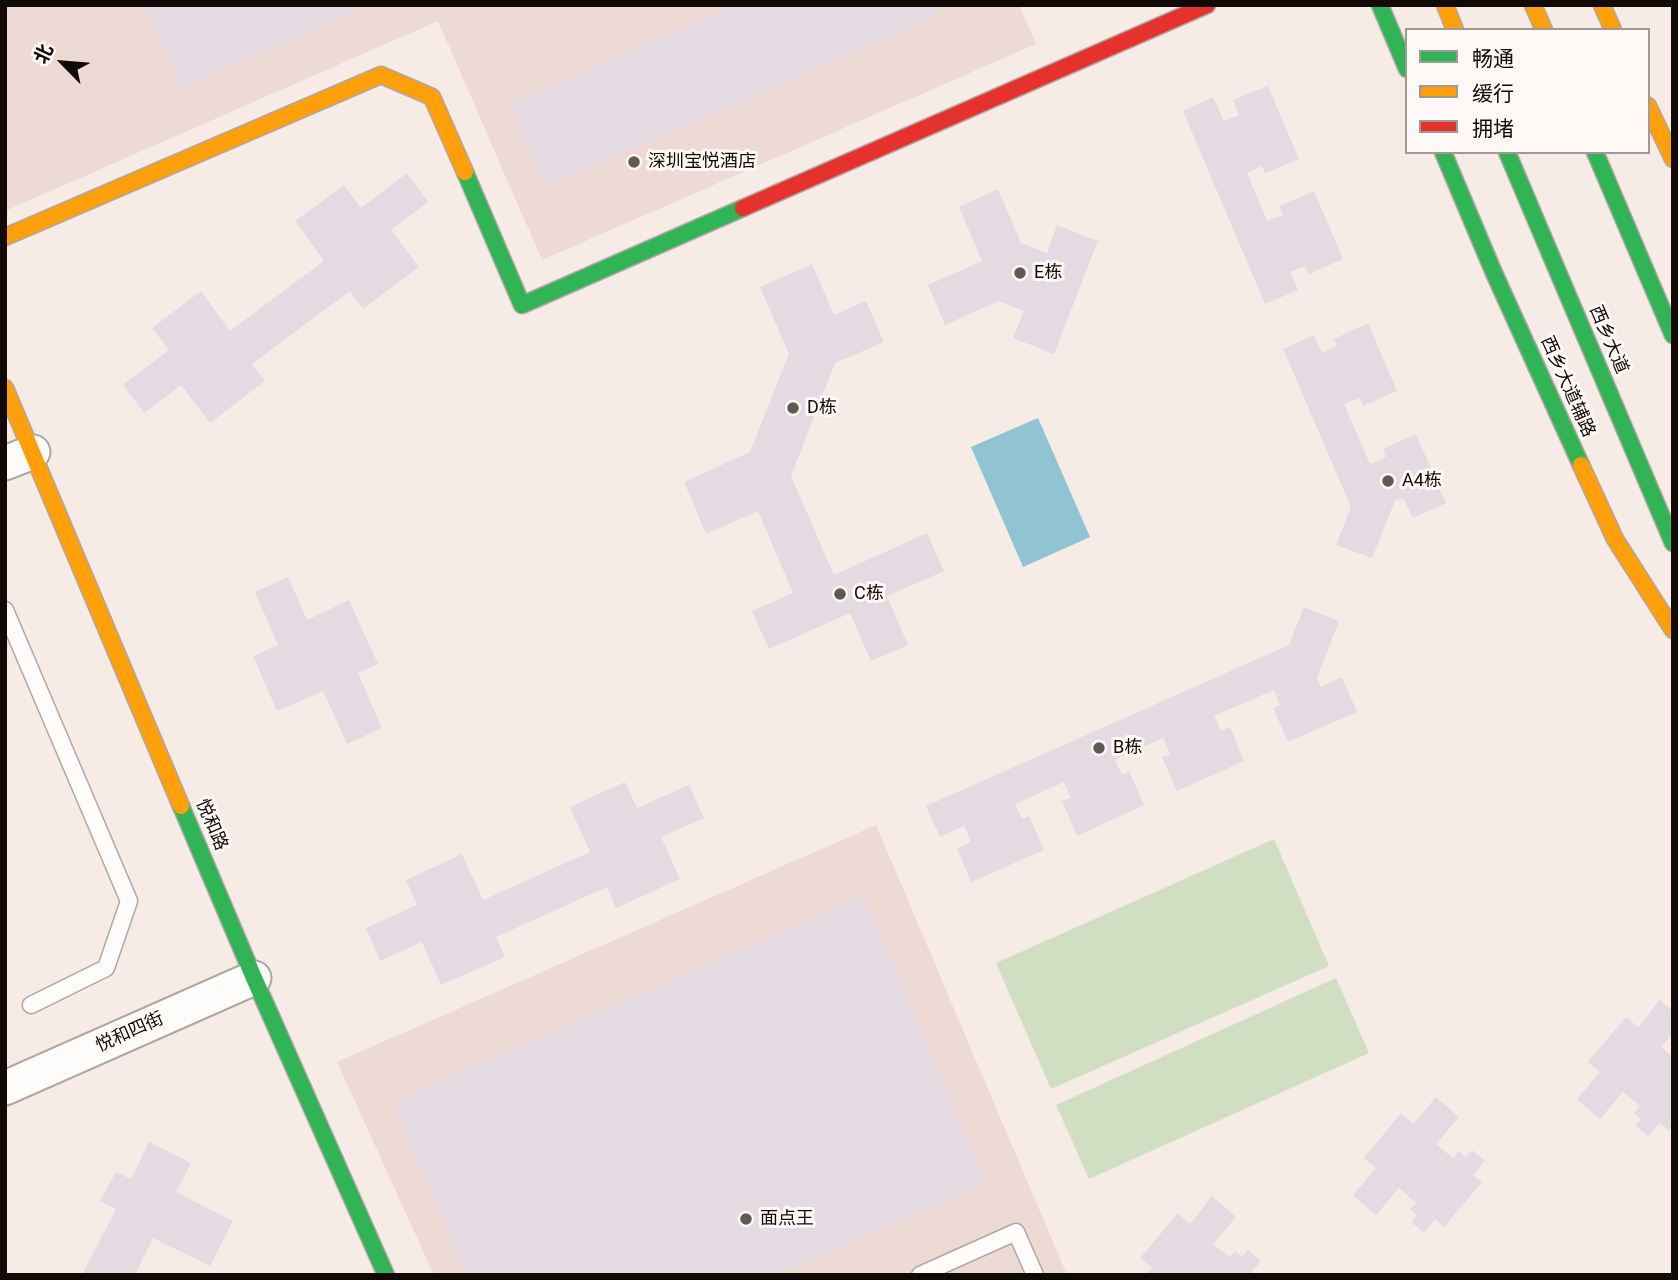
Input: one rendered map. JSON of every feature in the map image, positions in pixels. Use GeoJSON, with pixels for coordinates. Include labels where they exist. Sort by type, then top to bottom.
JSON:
{"type":"FeatureCollection","features":[{"type":"Feature","properties":{"kind":"street"},"geometry":{"type":"LineString","coordinates":[[5,237],[381,75],[432,97],[522,305],[1207,5]]}},
{"type":"Feature","properties":{"kind":"street"},"geometry":{"type":"LineString","coordinates":[[1380,5],[1405,64]]}},
{"type":"Feature","properties":{"kind":"street"},"geometry":{"type":"LineString","coordinates":[[1444,5],[1454,28]]}},
{"type":"Feature","properties":{"kind":"street"},"geometry":{"type":"LineString","coordinates":[[1533,5],[1543,28]]}},
{"type":"Feature","properties":{"kind":"street"},"geometry":{"type":"LineString","coordinates":[[1602,5],[1612,28]]}},
{"type":"Feature","properties":{"kind":"street"},"geometry":{"type":"LineString","coordinates":[[1650,110],[1673,159]]}},
{"type":"Feature","properties":{"kind":"street","name":"西乡大道辅路"},"geometry":{"type":"LineString","coordinates":[[1444,154],[1615,539],[1673,630]]}},
{"type":"Feature","properties":{"kind":"street","name":"西乡大道"},"geometry":{"type":"LineString","coordinates":[[1508,154],[1673,543]]}},
{"type":"Feature","properties":{"kind":"street"},"geometry":{"type":"LineString","coordinates":[[1596,154],[1673,335]]}},
{"type":"Feature","properties":{"kind":"street","name":"悦和路"},"geometry":{"type":"LineString","coordinates":[[5,388],[19,458],[386,1275]]}},
{"type":"Feature","properties":{"kind":"street","name":"悦和四街"},"geometry":{"type":"LineString","coordinates":[[5,1088],[254,978]]}},
{"type":"Feature","properties":{"kind":"lane"},"geometry":{"type":"LineString","coordinates":[[5,610],[129,901],[106,968],[31,1005]]}},
{"type":"Feature","properties":{"kind":"lane"},"geometry":{"type":"LineString","coordinates":[[920,1275],[1016,1232],[1035,1275]]}},
{"type":"Feature","properties":{"kind":"shaded area","name":"深圳宝悦酒店"},"geometry":{"type":"Polygon","coordinates":[[[5,5],[1019,5],[1036,44],[542,260],[438,21],[5,211],[5,5]]]}},
{"type":"Feature","properties":{"kind":"shaded area"},"geometry":{"type":"Polygon","coordinates":[[[876,825],[1067,1275],[434,1275],[337,1062],[876,825]]]}},
{"type":"Feature","properties":{"kind":"green space"},"geometry":{"type":"Polygon","coordinates":[[[1274,839],[1329,966],[1051,1089],[996,963],[1274,839]]]}},
{"type":"Feature","properties":{"kind":"green space"},"geometry":{"type":"Polygon","coordinates":[[[1336,978],[1369,1053],[1089,1179],[1056,1105],[1336,978]]]}},
{"type":"Feature","properties":{"kind":"water"},"geometry":{"type":"Polygon","coordinates":[[[1038,418],[1090,537],[1023,567],[971,447],[1038,418]]]}},
{"type":"Feature","properties":{"kind":"building"},"geometry":{"type":"Polygon","coordinates":[[[145,5],[350,5],[353,12],[181,88],[145,5]]]}},
{"type":"Feature","properties":{"kind":"building"},"geometry":{"type":"Polygon","coordinates":[[[736,5],[934,5],[938,15],[545,187],[510,104],[736,5]]]}},
{"type":"Feature","properties":{"kind":"building"},"geometry":{"type":"Polygon","coordinates":[[[1268,86],[1299,159],[1265,173],[1262,166],[1247,173],[1267,221],[1283,215],[1279,206],[1314,191],[1343,259],[1309,274],[1305,266],[1290,272],[1298,290],[1265,304],[1183,111],[1213,97],[1224,121],[1239,115],[1233,100],[1268,86]]]}},
{"type":"Feature","properties":{"kind":"building"},"geometry":{"type":"Polygon","coordinates":[[[407,173],[428,202],[391,230],[419,267],[363,309],[350,291],[252,364],[265,381],[210,423],[181,385],[144,413],[123,385],[169,350],[152,328],[201,291],[230,331],[324,261],[295,221],[344,185],[361,208],[407,173]]]}},
{"type":"Feature","properties":{"kind":"building","name":"E栋"},"geometry":{"type":"Polygon","coordinates":[[[998,189],[1021,243],[1047,253],[1057,225],[1098,241],[1054,354],[1013,338],[1024,311],[999,301],[945,325],[928,285],[982,261],[959,207],[998,189]]]}},
{"type":"Feature","properties":{"kind":"building"},"geometry":{"type":"Polygon","coordinates":[[[812,264],[834,315],[866,301],[884,342],[835,363],[791,476],[834,575],[927,533],[944,571],[887,596],[908,645],[871,661],[850,613],[769,649],[752,611],[793,593],[758,511],[706,534],[684,482],[750,452],[789,354],[760,287],[812,264]]]}},
{"type":"Feature","properties":{"kind":"building"},"geometry":{"type":"Polygon","coordinates":[[[1368,323],[1397,391],[1363,406],[1360,398],[1344,404],[1370,464],[1386,457],[1383,449],[1416,434],[1446,503],[1413,518],[1403,498],[1395,501],[1372,558],[1336,545],[1351,507],[1283,349],[1314,335],[1322,353],[1337,346],[1334,339],[1368,323]]]}},
{"type":"Feature","properties":{"kind":"building"},"geometry":{"type":"Polygon","coordinates":[[[288,577],[307,620],[349,600],[378,664],[358,673],[382,728],[347,744],[323,691],[277,711],[253,656],[278,645],[255,592],[288,577]]]}},
{"type":"Feature","properties":{"kind":"building","name":"B栋"},"geometry":{"type":"Polygon","coordinates":[[[1304,607],[1339,621],[1317,678],[1321,687],[1342,677],[1357,712],[1288,742],[1273,708],[1280,705],[1274,690],[1214,716],[1221,731],[1230,727],[1244,761],[1177,791],[1162,757],[1170,754],[1163,738],[1115,760],[1122,775],[1129,771],[1144,805],[1077,836],[1062,801],[1071,798],[1064,782],[1015,804],[1022,819],[1029,816],[1044,850],[971,882],[957,848],[971,842],[964,826],[940,837],[926,806],[1289,645],[1304,607]]]}},
{"type":"Feature","properties":{"kind":"building"},"geometry":{"type":"Polygon","coordinates":[[[625,782],[637,808],[689,785],[704,818],[661,837],[680,879],[616,908],[607,887],[496,937],[505,957],[441,985],[422,942],[380,961],[366,928],[417,905],[406,880],[462,854],[483,900],[590,852],[570,807],[625,782]]]}},
{"type":"Feature","properties":{"kind":"building"},"geometry":{"type":"Polygon","coordinates":[[[864,896],[986,1183],[776,1275],[467,1275],[392,1102],[864,896]]]}},
{"type":"Feature","properties":{"kind":"building"},"geometry":{"type":"Polygon","coordinates":[[[1660,1000],[1673,1011],[1673,1033],[1661,1047],[1673,1057],[1673,1126],[1669,1130],[1660,1123],[1648,1136],[1635,1125],[1641,1119],[1634,1113],[1640,1106],[1623,1092],[1600,1119],[1577,1099],[1600,1072],[1588,1062],[1626,1017],[1638,1027],[1660,1000]]]}},
{"type":"Feature","properties":{"kind":"building"},"geometry":{"type":"Polygon","coordinates":[[[1436,1097],[1459,1117],[1436,1144],[1453,1158],[1459,1151],[1466,1157],[1472,1150],[1485,1161],[1473,1175],[1482,1182],[1444,1227],[1435,1219],[1424,1233],[1411,1222],[1417,1215],[1410,1209],[1416,1203],[1399,1188],[1376,1215],[1353,1195],[1376,1168],[1364,1158],[1401,1113],[1413,1124],[1436,1097]]]}},
{"type":"Feature","properties":{"kind":"building"},"geometry":{"type":"Polygon","coordinates":[[[149,1142],[191,1163],[176,1192],[233,1221],[210,1266],[153,1238],[135,1275],[82,1275],[116,1209],[100,1201],[116,1172],[131,1179],[149,1142]]]}},
{"type":"Feature","properties":{"kind":"building"},"geometry":{"type":"Polygon","coordinates":[[[1212,1196],[1236,1217],[1213,1244],[1230,1257],[1235,1251],[1242,1257],[1248,1250],[1261,1261],[1249,1275],[1146,1275],[1152,1268],[1140,1258],[1178,1213],[1190,1224],[1212,1196]]]}},
{"type":"Feature","properties":{"kind":"traffic: fast"},"geometry":{"type":"LineString","coordinates":[[1380,5],[1405,64]]}},
{"type":"Feature","properties":{"kind":"traffic: fast"},"geometry":{"type":"LineString","coordinates":[[1444,154],[1494,273],[1581,465]]}},
{"type":"Feature","properties":{"kind":"traffic: fast"},"geometry":{"type":"LineString","coordinates":[[1508,154],[1673,543]]}},
{"type":"Feature","properties":{"kind":"traffic: fast"},"geometry":{"type":"LineString","coordinates":[[1596,154],[1673,335]]}},
{"type":"Feature","properties":{"kind":"traffic: fast"},"geometry":{"type":"LineString","coordinates":[[465,172],[522,305],[743,208]]}},
{"type":"Feature","properties":{"kind":"traffic: fast"},"geometry":{"type":"LineString","coordinates":[[181,806],[386,1275]]}},
{"type":"Feature","properties":{"kind":"traffic: slow"},"geometry":{"type":"LineString","coordinates":[[1445,5],[1454,28]]}},
{"type":"Feature","properties":{"kind":"traffic: slow"},"geometry":{"type":"LineString","coordinates":[[1533,5],[1543,28]]}},
{"type":"Feature","properties":{"kind":"traffic: slow"},"geometry":{"type":"LineString","coordinates":[[1602,5],[1612,28]]}},
{"type":"Feature","properties":{"kind":"traffic: slow"},"geometry":{"type":"LineString","coordinates":[[5,237],[381,75],[432,97],[465,172]]}},
{"type":"Feature","properties":{"kind":"traffic: slow"},"geometry":{"type":"LineString","coordinates":[[1650,110],[1673,159]]}},
{"type":"Feature","properties":{"kind":"traffic: slow"},"geometry":{"type":"LineString","coordinates":[[5,388],[181,806]]}},
{"type":"Feature","properties":{"kind":"traffic: slow"},"geometry":{"type":"LineString","coordinates":[[1581,465],[1615,539],[1673,630]]}},
{"type":"Feature","properties":{"kind":"traffic: jam"},"geometry":{"type":"LineString","coordinates":[[743,208],[1207,5]]}},
{"type":"Feature","properties":{"kind":"place","name":"深圳宝悦酒店"},"geometry":{"type":"Point","coordinates":[634,162]}},
{"type":"Feature","properties":{"kind":"place","name":"E栋"},"geometry":{"type":"Point","coordinates":[1020,273]}},
{"type":"Feature","properties":{"kind":"place","name":"D栋"},"geometry":{"type":"Point","coordinates":[793,408]}},
{"type":"Feature","properties":{"kind":"place","name":"A4栋"},"geometry":{"type":"Point","coordinates":[1388,481]}},
{"type":"Feature","properties":{"kind":"place","name":"C栋"},"geometry":{"type":"Point","coordinates":[840,594]}},
{"type":"Feature","properties":{"kind":"place","name":"B栋"},"geometry":{"type":"Point","coordinates":[1099,748]}},
{"type":"Feature","properties":{"kind":"place","name":"面点王"},"geometry":{"type":"Point","coordinates":[746,1219]}}]}
